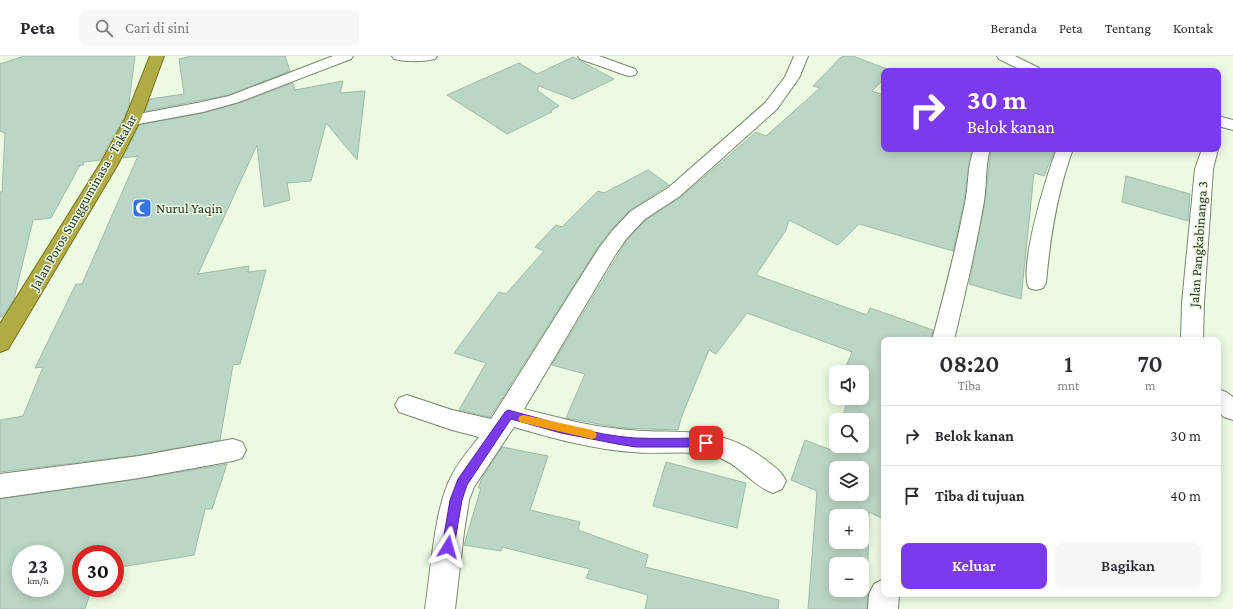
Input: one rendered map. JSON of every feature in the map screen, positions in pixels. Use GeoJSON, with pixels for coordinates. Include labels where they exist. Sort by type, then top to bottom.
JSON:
{"type":"FeatureCollection","features":[{"type":"Feature","properties":{"kind":"highway","name":"Jalan Poros Sungguminasa - Takalar"},"geometry":{"type":"LineString","coordinates":[[0,343],[109,164],[133,120],[157,56]]}},
{"type":"Feature","properties":{"kind":"street"},"geometry":{"type":"LineString","coordinates":[[133,120],[203,107],[234,99],[346,56]]}},
{"type":"Feature","properties":{"kind":"street"},"geometry":{"type":"LineString","coordinates":[[399,56],[419,58],[430,56]]}},
{"type":"Feature","properties":{"kind":"street"},"geometry":{"type":"LineString","coordinates":[[585,56],[630,72]]}},
{"type":"Feature","properties":{"kind":"street"},"geometry":{"type":"LineString","coordinates":[[440,609],[456,500],[462,482],[503,423],[571,309],[619,235],[638,215],[674,192],[771,106],[792,78],[801,56]]}},
{"type":"Feature","properties":{"kind":"street"},"geometry":{"type":"LineString","coordinates":[[1004,56],[1028,68]]}},
{"type":"Feature","properties":{"kind":"street"},"geometry":{"type":"LineString","coordinates":[[943,337],[965,247],[975,198],[979,156],[981,152]]}},
{"type":"Feature","properties":{"kind":"street"},"geometry":{"type":"LineString","coordinates":[[1036,283],[1038,254],[1048,205],[1060,160],[1064,152]]}},
{"type":"Feature","properties":{"kind":"street","name":"Jalan Pangkabinanga 3"},"geometry":{"type":"LineString","coordinates":[[1192,337],[1193,303],[1204,169],[1209,152]]}},
{"type":"Feature","properties":{"kind":"street"},"geometry":{"type":"LineString","coordinates":[[1221,401],[1233,410]]}},
{"type":"Feature","properties":{"kind":"street"},"geometry":{"type":"LineString","coordinates":[[407,405],[452,420],[561,428],[617,440],[636,442],[706,443],[721,447],[742,456],[773,482]]}},
{"type":"Feature","properties":{"kind":"street"},"geometry":{"type":"LineString","coordinates":[[0,486],[139,467],[233,450]]}},
{"type":"Feature","properties":{"kind":"street"},"geometry":{"type":"LineString","coordinates":[[883,609],[884,597]]}},
{"type":"Feature","properties":{"kind":"building"},"geometry":{"type":"Polygon","coordinates":[[[24,56],[135,56],[130,102],[124,118],[100,160],[84,162],[83,165],[80,165],[51,218],[33,220],[14,299],[2,317],[0,317],[0,192],[2,192],[5,133],[0,131],[0,64],[24,56]]]}},
{"type":"Feature","properties":{"kind":"building"},"geometry":{"type":"Polygon","coordinates":[[[192,56],[285,56],[290,71],[229,95],[145,111],[150,99],[184,94],[179,59],[192,56]]]}},
{"type":"Feature","properties":{"kind":"building"},"geometry":{"type":"Polygon","coordinates":[[[842,56],[853,56],[884,68],[881,68],[881,82],[872,91],[881,94],[881,152],[971,152],[964,203],[953,251],[859,224],[838,245],[789,220],[786,230],[756,275],[867,315],[870,308],[933,330],[932,337],[881,337],[881,518],[869,512],[869,509],[829,509],[829,549],[868,549],[868,557],[829,557],[829,597],[867,597],[867,609],[808,609],[817,491],[791,480],[805,440],[829,449],[829,453],[869,453],[869,413],[844,413],[846,405],[869,405],[869,365],[847,365],[852,352],[747,313],[716,354],[709,350],[681,418],[678,430],[620,428],[566,418],[585,374],[552,365],[627,240],[646,220],[681,197],[756,132],[766,136],[820,88],[813,86],[842,56]]]}},
{"type":"Feature","properties":{"kind":"building"},"geometry":{"type":"Polygon","coordinates":[[[573,57],[614,79],[573,99],[539,86],[537,90],[559,106],[550,111],[552,112],[507,134],[447,95],[519,63],[537,74],[573,57]]]}},
{"type":"Feature","properties":{"kind":"building"},"geometry":{"type":"Polygon","coordinates":[[[343,81],[340,93],[365,91],[357,160],[326,123],[311,181],[287,183],[290,200],[264,207],[257,145],[198,274],[249,266],[248,272],[266,270],[240,364],[233,365],[220,440],[139,455],[0,472],[0,420],[23,416],[43,367],[35,368],[76,284],[82,284],[138,156],[123,158],[139,125],[203,113],[239,103],[293,83],[295,90],[343,81]]]}},
{"type":"Feature","properties":{"kind":"building"},"geometry":{"type":"Polygon","coordinates":[[[991,152],[1054,152],[1044,176],[1034,173],[1021,299],[969,284],[985,201],[991,152]]]}},
{"type":"Feature","properties":{"kind":"building"},"geometry":{"type":"Polygon","coordinates":[[[648,170],[669,185],[630,210],[611,230],[598,247],[490,417],[459,410],[486,363],[454,353],[499,292],[506,294],[544,251],[535,247],[556,225],[562,227],[598,191],[604,193],[648,170]]]}},
{"type":"Feature","properties":{"kind":"building"},"geometry":{"type":"Polygon","coordinates":[[[1126,176],[1190,194],[1188,221],[1122,202],[1126,176]]]}},
{"type":"Feature","properties":{"kind":"building"},"geometry":{"type":"Polygon","coordinates":[[[502,447],[548,456],[530,510],[580,522],[578,530],[648,555],[645,567],[779,600],[778,609],[645,609],[648,595],[586,578],[590,569],[502,547],[501,551],[464,545],[481,488],[478,488],[482,478],[502,447]]]}},
{"type":"Feature","properties":{"kind":"building"},"geometry":{"type":"Polygon","coordinates":[[[666,462],[746,483],[737,528],[653,506],[666,462]]]}},
{"type":"Feature","properties":{"kind":"building"},"geometry":{"type":"Polygon","coordinates":[[[227,464],[212,509],[205,509],[194,555],[124,567],[124,545],[72,545],[72,597],[89,597],[85,609],[0,609],[0,499],[139,479],[227,464]]]}},
{"type":"Feature","properties":{"kind":"slow traffic"},"geometry":{"type":"LineString","coordinates":[[524,419],[592,435]]}},
{"type":"Feature","properties":{"kind":"place","name":"Nurul Yaqin"},"geometry":{"type":"Point","coordinates":[142,208]}},
{"type":"Feature","properties":{"kind":"route"},"geometry":{"type":"LineString","coordinates":[[448,547],[456,500],[462,482],[470,468],[508,414],[530,421],[617,440],[651,443],[706,443]]}}]}
